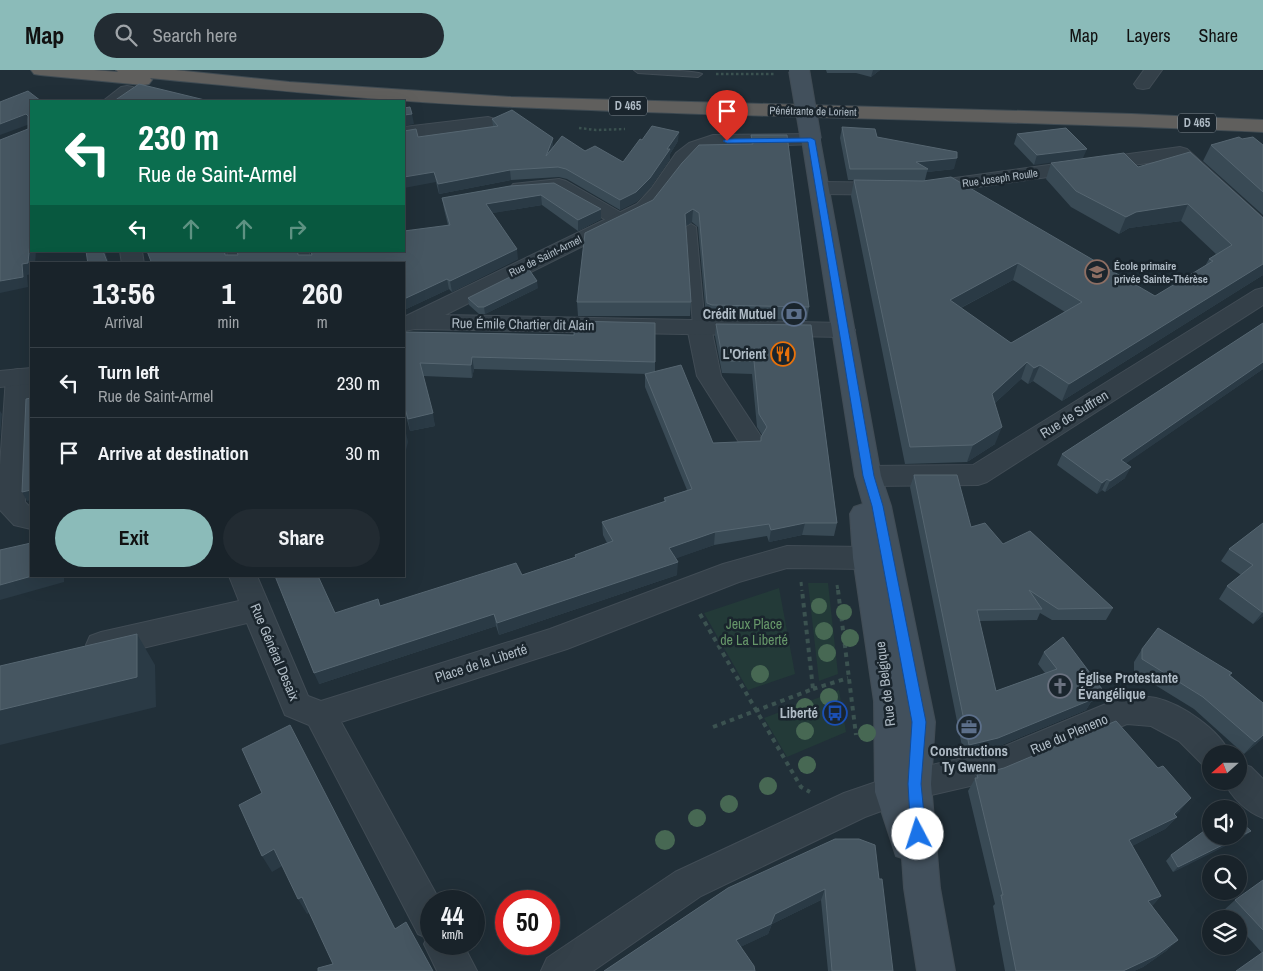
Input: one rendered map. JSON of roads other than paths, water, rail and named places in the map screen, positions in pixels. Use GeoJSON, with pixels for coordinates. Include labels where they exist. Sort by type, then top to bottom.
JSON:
{"type":"FeatureCollection","features":[{"type":"Feature","properties":{"kind":"highway"},"geometry":{"type":"LineString","coordinates":[[40,70],[284,91],[414,97]]}},
{"type":"Feature","properties":{"kind":"highway","name":"Pénétrante de Lorient"},"geometry":{"type":"LineString","coordinates":[[125,70],[289,87],[414,97],[740,110],[1132,120],[1263,126]]}},
{"type":"Feature","properties":{"kind":"highway","name":"Pénétrante de Lorient"},"geometry":{"type":"LineString","coordinates":[[270,70],[386,80],[505,87],[1258,110]]}},
{"type":"Feature","properties":{"kind":"highway"},"geometry":{"type":"LineString","coordinates":[[339,74],[386,80]]}},
{"type":"Feature","properties":{"kind":"highway"},"geometry":{"type":"LineString","coordinates":[[1132,120],[1263,132]]}},
{"type":"Feature","properties":{"kind":"main road","name":"Rue de Belgique"},"geometry":{"type":"LineString","coordinates":[[800,72],[868,476],[877,506],[919,722],[903,788]]}},
{"type":"Feature","properties":{"kind":"main road","name":"Rue de Belgique"},"geometry":{"type":"LineString","coordinates":[[868,476],[855,558],[890,701],[903,788],[936,971]]}},
{"type":"Feature","properties":{"kind":"street"},"geometry":{"type":"LineString","coordinates":[[114,100],[127,91]]}},
{"type":"Feature","properties":{"kind":"street"},"geometry":{"type":"LineString","coordinates":[[405,134],[488,123]]}},
{"type":"Feature","properties":{"kind":"street","name":"Rue de Saint-Armel"},"geometry":{"type":"LineString","coordinates":[[409,323],[644,208],[658,193],[683,157],[696,147],[713,141],[811,140]]}},
{"type":"Feature","properties":{"kind":"street","name":"Rue Joseph Roulle"},"geometry":{"type":"LineString","coordinates":[[820,188],[919,189],[1180,153],[1263,229]]}},
{"type":"Feature","properties":{"kind":"street"},"geometry":{"type":"LineString","coordinates":[[501,190],[559,185],[620,220]]}},
{"type":"Feature","properties":{"kind":"street","name":"Rue de Suffren"},"geometry":{"type":"LineString","coordinates":[[868,476],[978,475],[1263,295]]}},
{"type":"Feature","properties":{"kind":"street","name":"Rue Émile Chartier dit Alain"},"geometry":{"type":"LineString","coordinates":[[409,323],[844,330]]}},
{"type":"Feature","properties":{"kind":"street"},"geometry":{"type":"LineString","coordinates":[[699,327],[709,376],[751,440]]}},
{"type":"Feature","properties":{"kind":"street"},"geometry":{"type":"LineString","coordinates":[[16,377],[11,505],[24,518],[30,519]]}},
{"type":"Feature","properties":{"kind":"street","name":"Place de la Liberté"},"geometry":{"type":"LineString","coordinates":[[320,715],[556,640],[733,572],[787,557],[855,558]]}},
{"type":"Feature","properties":{"kind":"street","name":"Rue Général Desaix"},"geometry":{"type":"LineString","coordinates":[[242,577],[296,705],[320,715]]}},
{"type":"Feature","properties":{"kind":"street"},"geometry":{"type":"LineString","coordinates":[[76,651],[256,609]]}},
{"type":"Feature","properties":{"kind":"street","name":"Rue du Pleneno"},"geometry":{"type":"LineString","coordinates":[[903,788],[996,765],[1125,710],[1156,712],[1190,731],[1205,745]]}},
{"type":"Feature","properties":{"kind":"street"},"geometry":{"type":"LineString","coordinates":[[320,715],[420,901]]}},
{"type":"Feature","properties":{"kind":"street"},"geometry":{"type":"LineString","coordinates":[[1248,787],[1263,802]]}},
{"type":"Feature","properties":{"kind":"street"},"geometry":{"type":"LineString","coordinates":[[560,971],[688,884],[856,804],[903,788]]}},
{"type":"Feature","properties":{"kind":"street"},"geometry":{"type":"LineString","coordinates":[[449,955],[458,971]]}},
{"type":"Feature","properties":{"kind":"lane"},"geometry":{"type":"LineString","coordinates":[[638,70],[698,74]]}},
{"type":"Feature","properties":{"kind":"lane"},"geometry":{"type":"LineString","coordinates":[[691,226],[699,327]]}},
{"type":"Feature","properties":{"kind":"place","name":"École primaire privée Sainte-Thérèse"},"geometry":{"type":"Point","coordinates":[1097,272]}},
{"type":"Feature","properties":{"kind":"place","name":"Crédit Mutuel"},"geometry":{"type":"Point","coordinates":[794,314]}},
{"type":"Feature","properties":{"kind":"place","name":"L'Orient"},"geometry":{"type":"Point","coordinates":[783,354]}},
{"type":"Feature","properties":{"kind":"place","name":"Église Protestante Évangélique"},"geometry":{"type":"Point","coordinates":[1060,686]}},
{"type":"Feature","properties":{"kind":"place","name":"Liberté"},"geometry":{"type":"Point","coordinates":[835,713]}},
{"type":"Feature","properties":{"kind":"place","name":"Constructions Ty Gwenn"},"geometry":{"type":"Point","coordinates":[969,727]}},
{"type":"Feature","properties":{"kind":"park label","name":"Jeux Place de La Liberté"},"geometry":{"type":"Point","coordinates":[754,632]}}]}
